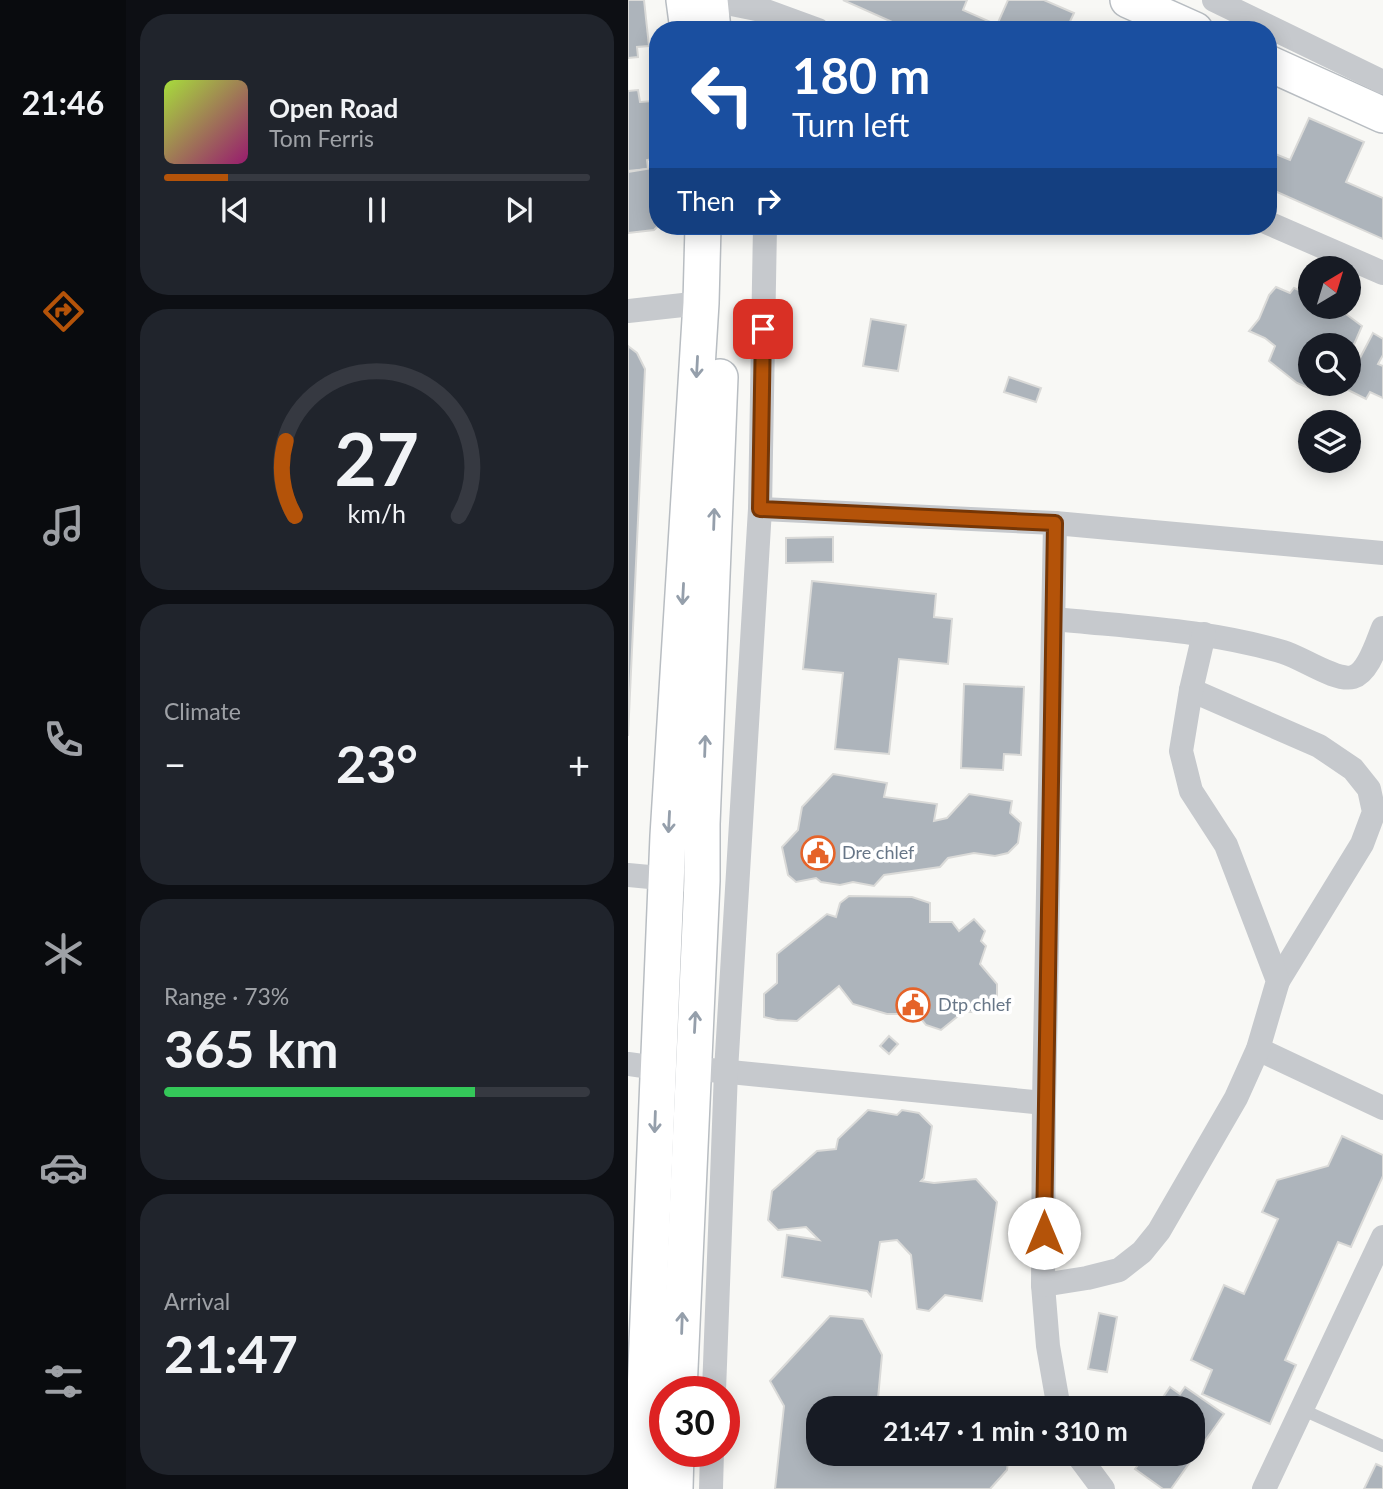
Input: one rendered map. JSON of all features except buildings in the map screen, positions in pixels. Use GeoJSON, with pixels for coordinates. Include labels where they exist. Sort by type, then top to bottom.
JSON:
{"type":"FeatureCollection","features":[{"type":"Feature","properties":{"kind":"main road"},"geometry":{"type":"LineString","coordinates":[[684,0],[687,21]]}},
{"type":"Feature","properties":{"kind":"main road"},"geometry":{"type":"LineString","coordinates":[[711,0],[712,21]]}},
{"type":"Feature","properties":{"kind":"main road"},"geometry":{"type":"LineString","coordinates":[[1128,0],[1175,21]]}},
{"type":"Feature","properties":{"kind":"main road"},"geometry":{"type":"LineString","coordinates":[[1277,67],[1383,115]]}},
{"type":"Feature","properties":{"kind":"main road"},"geometry":{"type":"LineString","coordinates":[[641,1489],[643,1066],[667,879],[703,235]]}},
{"type":"Feature","properties":{"kind":"main road"},"geometry":{"type":"LineString","coordinates":[[680,1376],[709,1070],[702,824],[725,235]]}},
{"type":"Feature","properties":{"kind":"main road"},"geometry":{"type":"LineString","coordinates":[[675,1489],[676,1467]]}},
{"type":"Feature","properties":{"kind":"street"},"geometry":{"type":"LineString","coordinates":[[711,0],[766,21]]}},
{"type":"Feature","properties":{"kind":"street"},"geometry":{"type":"LineString","coordinates":[[1214,0],[1257,21]]}},
{"type":"Feature","properties":{"kind":"street"},"geometry":{"type":"LineString","coordinates":[[1277,31],[1383,82]]}},
{"type":"Feature","properties":{"kind":"street"},"geometry":{"type":"LineString","coordinates":[[1277,227],[1383,273]]}},
{"type":"Feature","properties":{"kind":"street"},"geometry":{"type":"LineString","coordinates":[[714,1376],[709,1070],[760,509],[765,235]]}},
{"type":"Feature","properties":{"kind":"street"},"geometry":{"type":"LineString","coordinates":[[628,311],[701,303]]}},
{"type":"Feature","properties":{"kind":"street"},"geometry":{"type":"LineString","coordinates":[[760,509],[1055,523],[1383,553]]}},
{"type":"Feature","properties":{"kind":"street"},"geometry":{"type":"LineString","coordinates":[[1055,523],[1043,1285],[1048,1346],[1057,1396]]}},
{"type":"Feature","properties":{"kind":"street"},"geometry":{"type":"LineString","coordinates":[[1055,619],[1204,635],[1285,652],[1344,678],[1356,676],[1364,668],[1383,628]]}},
{"type":"Feature","properties":{"kind":"street"},"geometry":{"type":"LineString","coordinates":[[1204,635],[1181,751],[1191,792],[1226,845],[1278,981]]}},
{"type":"Feature","properties":{"kind":"street"},"geometry":{"type":"LineString","coordinates":[[1043,1285],[1119,1270],[1142,1252],[1159,1231],[1236,1098],[1258,1049],[1278,981],[1362,845],[1374,812],[1369,789],[1353,769],[1319,746],[1191,690]]}},
{"type":"Feature","properties":{"kind":"street"},"geometry":{"type":"LineString","coordinates":[[628,875],[703,881]]}},
{"type":"Feature","properties":{"kind":"street"},"geometry":{"type":"LineString","coordinates":[[1258,1049],[1383,1108]]}},
{"type":"Feature","properties":{"kind":"street"},"geometry":{"type":"LineString","coordinates":[[709,1070],[1044,1103]]}},
{"type":"Feature","properties":{"kind":"street"},"geometry":{"type":"LineString","coordinates":[[1264,1489],[1383,1237]]}},
{"type":"Feature","properties":{"kind":"street"},"geometry":{"type":"LineString","coordinates":[[1086,1466],[1103,1489]]}},
{"type":"Feature","properties":{"kind":"street"},"geometry":{"type":"LineString","coordinates":[[711,1489],[712,1467]]}},
{"type":"Feature","properties":{"kind":"lane"},"geometry":{"type":"LineString","coordinates":[[1301,1409],[1383,1446]]}},
{"type":"Feature","properties":{"kind":"place","name":"Dre chlef"},"geometry":{"type":"Point","coordinates":[818,853]}},
{"type":"Feature","properties":{"kind":"place","name":"Dtp chlef"},"geometry":{"type":"Point","coordinates":[913,1005]}},
{"type":"Feature","properties":{"kind":"route"},"geometry":{"type":"LineString","coordinates":[[763,329],[760,509],[1055,523],[1044,1233]]}}]}
